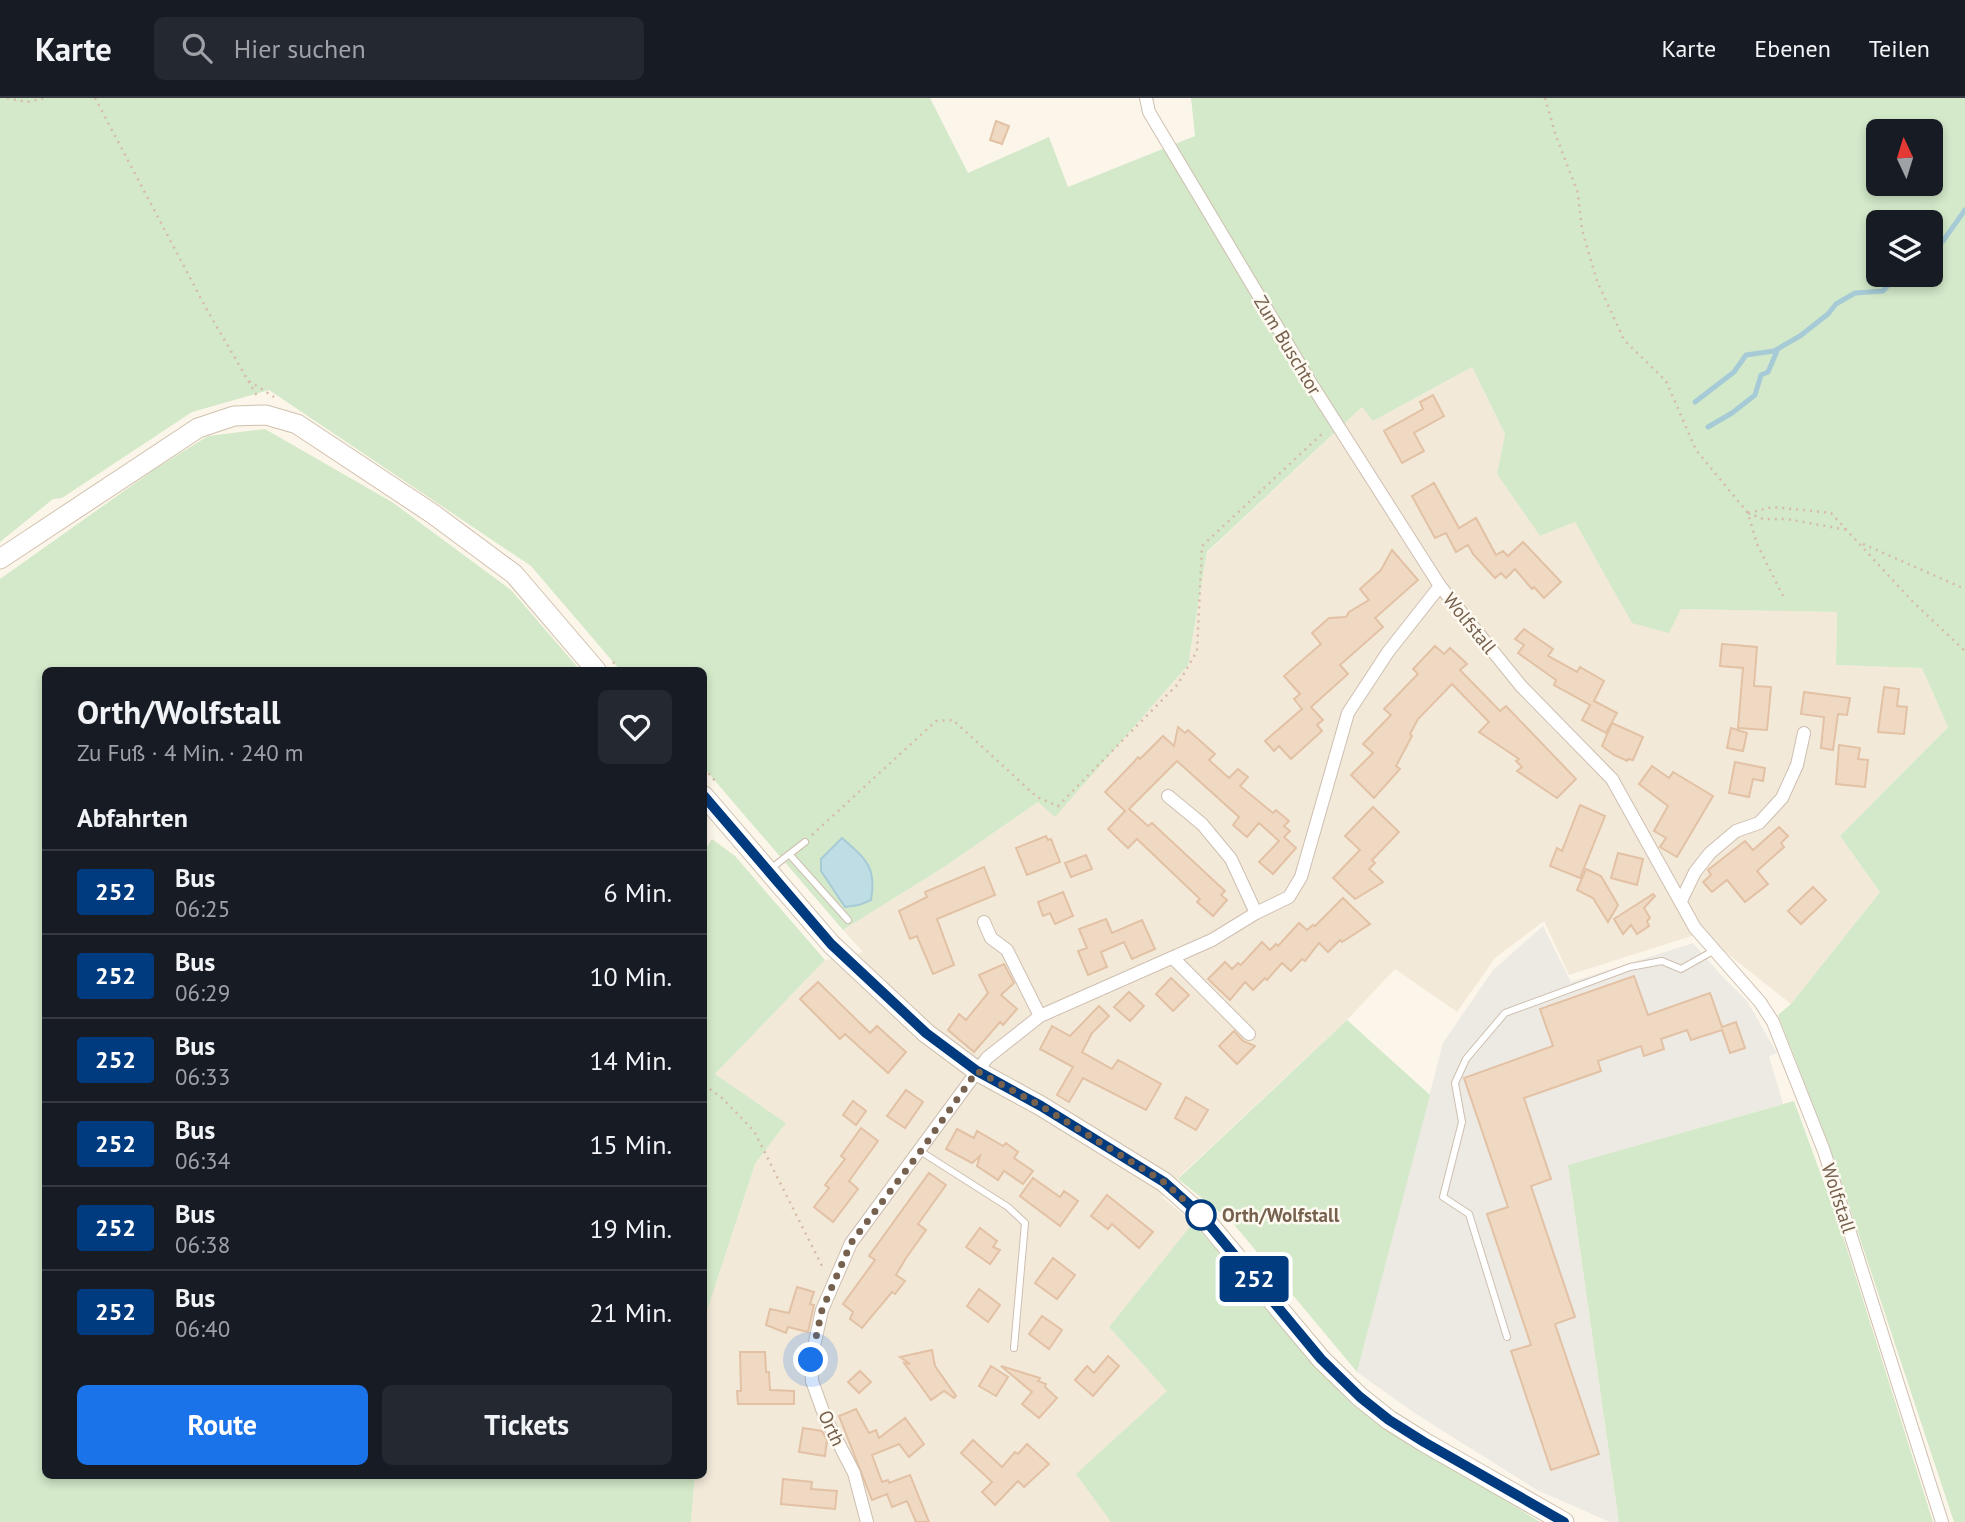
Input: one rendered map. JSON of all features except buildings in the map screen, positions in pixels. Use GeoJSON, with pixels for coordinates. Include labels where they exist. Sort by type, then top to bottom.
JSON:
{"type":"FeatureCollection","features":[{"type":"Feature","properties":{"kind":"main road"},"geometry":{"type":"LineString","coordinates":[[0,559],[198,428],[234,416],[266,415],[297,424],[433,514],[514,575],[593,667]]}},
{"type":"Feature","properties":{"kind":"main road"},"geometry":{"type":"LineString","coordinates":[[707,800],[831,944],[926,1033],[977,1071],[1041,1106],[1164,1182],[1201,1215],[1321,1359],[1360,1397],[1389,1420],[1424,1442],[1564,1522]]}},
{"type":"Feature","properties":{"kind":"street","name":"Zum Buschtor"},"geometry":{"type":"LineString","coordinates":[[1146,98],[1149,112],[1335,421],[1440,586]]}},
{"type":"Feature","properties":{"kind":"street","name":"Wolfstall"},"geometry":{"type":"LineString","coordinates":[[977,1071],[987,1058],[1040,1016],[1212,940],[1256,913],[1289,897],[1301,877],[1348,713],[1388,652],[1440,586],[1521,686],[1612,779],[1695,928],[1760,1002],[1784,1047],[1824,1151],[1942,1522]]}},
{"type":"Feature","properties":{"kind":"street"},"geometry":{"type":"LineString","coordinates":[[1681,901],[1695,872],[1710,853],[1736,831],[1759,823],[1782,798],[1797,765],[1804,733]]}},
{"type":"Feature","properties":{"kind":"street"},"geometry":{"type":"LineString","coordinates":[[1168,796],[1202,824],[1231,859],[1256,913]]}},
{"type":"Feature","properties":{"kind":"street"},"geometry":{"type":"LineString","coordinates":[[984,922],[991,938],[1007,950],[1040,1016]]}},
{"type":"Feature","properties":{"kind":"street"},"geometry":{"type":"LineString","coordinates":[[1173,958],[1249,1034]]}},
{"type":"Feature","properties":{"kind":"street","name":"Orth"},"geometry":{"type":"LineString","coordinates":[[867,1522],[854,1473],[825,1416],[811,1381],[811,1360],[822,1310],[851,1243],[977,1071]]}},
{"type":"Feature","properties":{"kind":"lane"},"geometry":{"type":"LineString","coordinates":[[768,871],[805,842]]}},
{"type":"Feature","properties":{"kind":"lane"},"geometry":{"type":"LineString","coordinates":[[790,855],[848,920]]}},
{"type":"Feature","properties":{"kind":"lane"},"geometry":{"type":"LineString","coordinates":[[1507,1336],[1469,1214],[1443,1197],[1462,1122],[1455,1083],[1466,1059],[1505,1013],[1630,967],[1662,961],[1681,969],[1713,951]]}},
{"type":"Feature","properties":{"kind":"lane"},"geometry":{"type":"LineString","coordinates":[[920,1152],[1008,1207],[1025,1223],[1014,1348]]}},
{"type":"Feature","properties":{"kind":"path"},"geometry":{"type":"LineString","coordinates":[[7,98],[27,102],[45,98]]}},
{"type":"Feature","properties":{"kind":"path"},"geometry":{"type":"LineString","coordinates":[[95,98],[266,415]]}},
{"type":"Feature","properties":{"kind":"path"},"geometry":{"type":"LineString","coordinates":[[1545,98],[1578,193],[1582,230],[1597,281],[1624,340],[1666,381],[1696,450],[1748,513],[1757,544],[1785,600]]}},
{"type":"Feature","properties":{"kind":"path"},"geometry":{"type":"LineString","coordinates":[[805,842],[936,721],[953,720],[1037,797],[1058,806],[1178,684],[1197,651],[1202,546],[1335,421]]}},
{"type":"Feature","properties":{"kind":"path"},"geometry":{"type":"LineString","coordinates":[[1748,513],[1773,508],[1831,513],[1911,600],[1965,651]]}},
{"type":"Feature","properties":{"kind":"path"},"geometry":{"type":"LineString","coordinates":[[1748,513],[1763,519],[1786,519],[1849,530]]}},
{"type":"Feature","properties":{"kind":"path"},"geometry":{"type":"LineString","coordinates":[[1860,542],[1965,589]]}},
{"type":"Feature","properties":{"kind":"path"},"geometry":{"type":"LineString","coordinates":[[707,1087],[721,1097],[754,1131],[823,1269],[836,1280]]}},
{"type":"Feature","properties":{"kind":"shaded area"},"geometry":{"type":"Polygon","coordinates":[[[1472,367],[1505,434],[1497,474],[1540,536],[1575,522],[1632,622],[1681,609],[1837,612],[1836,665],[1922,668],[1948,727],[1840,836],[1880,892],[1791,1004],[1701,933],[1569,975],[1544,921],[1495,958],[1457,1012],[1395,969],[1347,1020],[1183,1173],[1162,1197],[1193,1223],[1109,1327],[1167,1391],[1077,1474],[1111,1522],[691,1522],[695,1479],[707,1479],[707,1311],[755,1164],[786,1123],[715,1074],[825,960],[863,952],[843,930],[944,867],[1038,802],[1055,816],[1188,665],[1207,553],[1362,407],[1373,421],[1472,367]]]}},
{"type":"Feature","properties":{"kind":"shaded area"},"geometry":{"type":"Polygon","coordinates":[[[1543,926],[1571,982],[1693,943],[1747,1001],[1777,1053],[1769,1056],[1783,1104],[1568,1165],[1619,1522],[1610,1522],[1537,1490],[1416,1414],[1357,1372],[1443,1043],[1493,970],[1543,926]]]}},
{"type":"Feature","properties":{"kind":"green space"},"geometry":{"type":"Polygon","coordinates":[[[0,98],[930,98],[968,173],[1049,137],[1068,187],[1195,136],[1191,98],[1965,98],[1965,1522],[1954,1522],[1830,1148],[1778,1015],[1791,1004],[1880,892],[1840,836],[1948,727],[1922,668],[1836,665],[1837,612],[1681,609],[1669,633],[1632,623],[1575,522],[1540,536],[1497,474],[1505,434],[1472,367],[1373,421],[1362,407],[1207,552],[1188,665],[1055,817],[1038,802],[944,867],[843,930],[707,771],[707,667],[617,667],[531,566],[269,390],[192,412],[62,498],[53,499],[0,542],[0,98]]]}},
{"type":"Feature","properties":{"kind":"green space"},"geometry":{"type":"Polygon","coordinates":[[[265,429],[392,502],[511,590],[577,667],[42,667],[42,1479],[695,1479],[691,1522],[0,1522],[0,579],[155,469],[208,436],[265,429]]]}},
{"type":"Feature","properties":{"kind":"green space"},"geometry":{"type":"Polygon","coordinates":[[[712,839],[735,856],[825,960],[715,1074],[786,1123],[755,1164],[707,1311],[707,846],[712,839]]]}},
{"type":"Feature","properties":{"kind":"green space"},"geometry":{"type":"Polygon","coordinates":[[[1347,1020],[1430,1095],[1357,1372],[1232,1222],[1178,1179],[1347,1020]]]}},
{"type":"Feature","properties":{"kind":"green space"},"geometry":{"type":"Polygon","coordinates":[[[1794,1101],[1840,1227],[1933,1522],[1619,1522],[1568,1165],[1794,1101]]]}},
{"type":"Feature","properties":{"kind":"green space"},"geometry":{"type":"Polygon","coordinates":[[[1193,1223],[1354,1406],[1540,1522],[1111,1522],[1076,1474],[1167,1391],[1109,1327],[1193,1223]]]}},
{"type":"Feature","properties":{"kind":"water"},"geometry":{"type":"Polygon","coordinates":[[[842,838],[858,852],[871,871],[871,900],[859,905],[845,907],[821,871],[821,859],[842,838]]]}},
{"type":"Feature","properties":{"kind":"waterway"},"geometry":{"type":"LineString","coordinates":[[1943,241],[1965,210]]}},
{"type":"Feature","properties":{"kind":"waterway"},"geometry":{"type":"LineString","coordinates":[[1695,402],[1734,372],[1746,355],[1774,351],[1800,336],[1828,314],[1836,304],[1855,293],[1883,291],[1886,287]]}},
{"type":"Feature","properties":{"kind":"waterway"},"geometry":{"type":"LineString","coordinates":[[1708,427],[1755,395],[1761,375],[1768,372],[1777,351]]}},
{"type":"Feature","properties":{"kind":"bus line","name":"252"},"geometry":{"type":"LineString","coordinates":[[707,800],[831,944],[926,1033],[977,1071],[1041,1106],[1164,1182],[1201,1215],[1321,1359],[1360,1397],[1389,1420],[1424,1442],[1564,1522]]}},
{"type":"Feature","properties":{"kind":"place","name":"Orth/Wolfstall"},"geometry":{"type":"Point","coordinates":[1201,1215]}},
{"type":"Feature","properties":{"kind":"route"},"geometry":{"type":"LineString","coordinates":[[811,1360],[822,1310],[851,1243],[977,1071],[1121,1154],[1164,1182],[1201,1215]]}}]}
